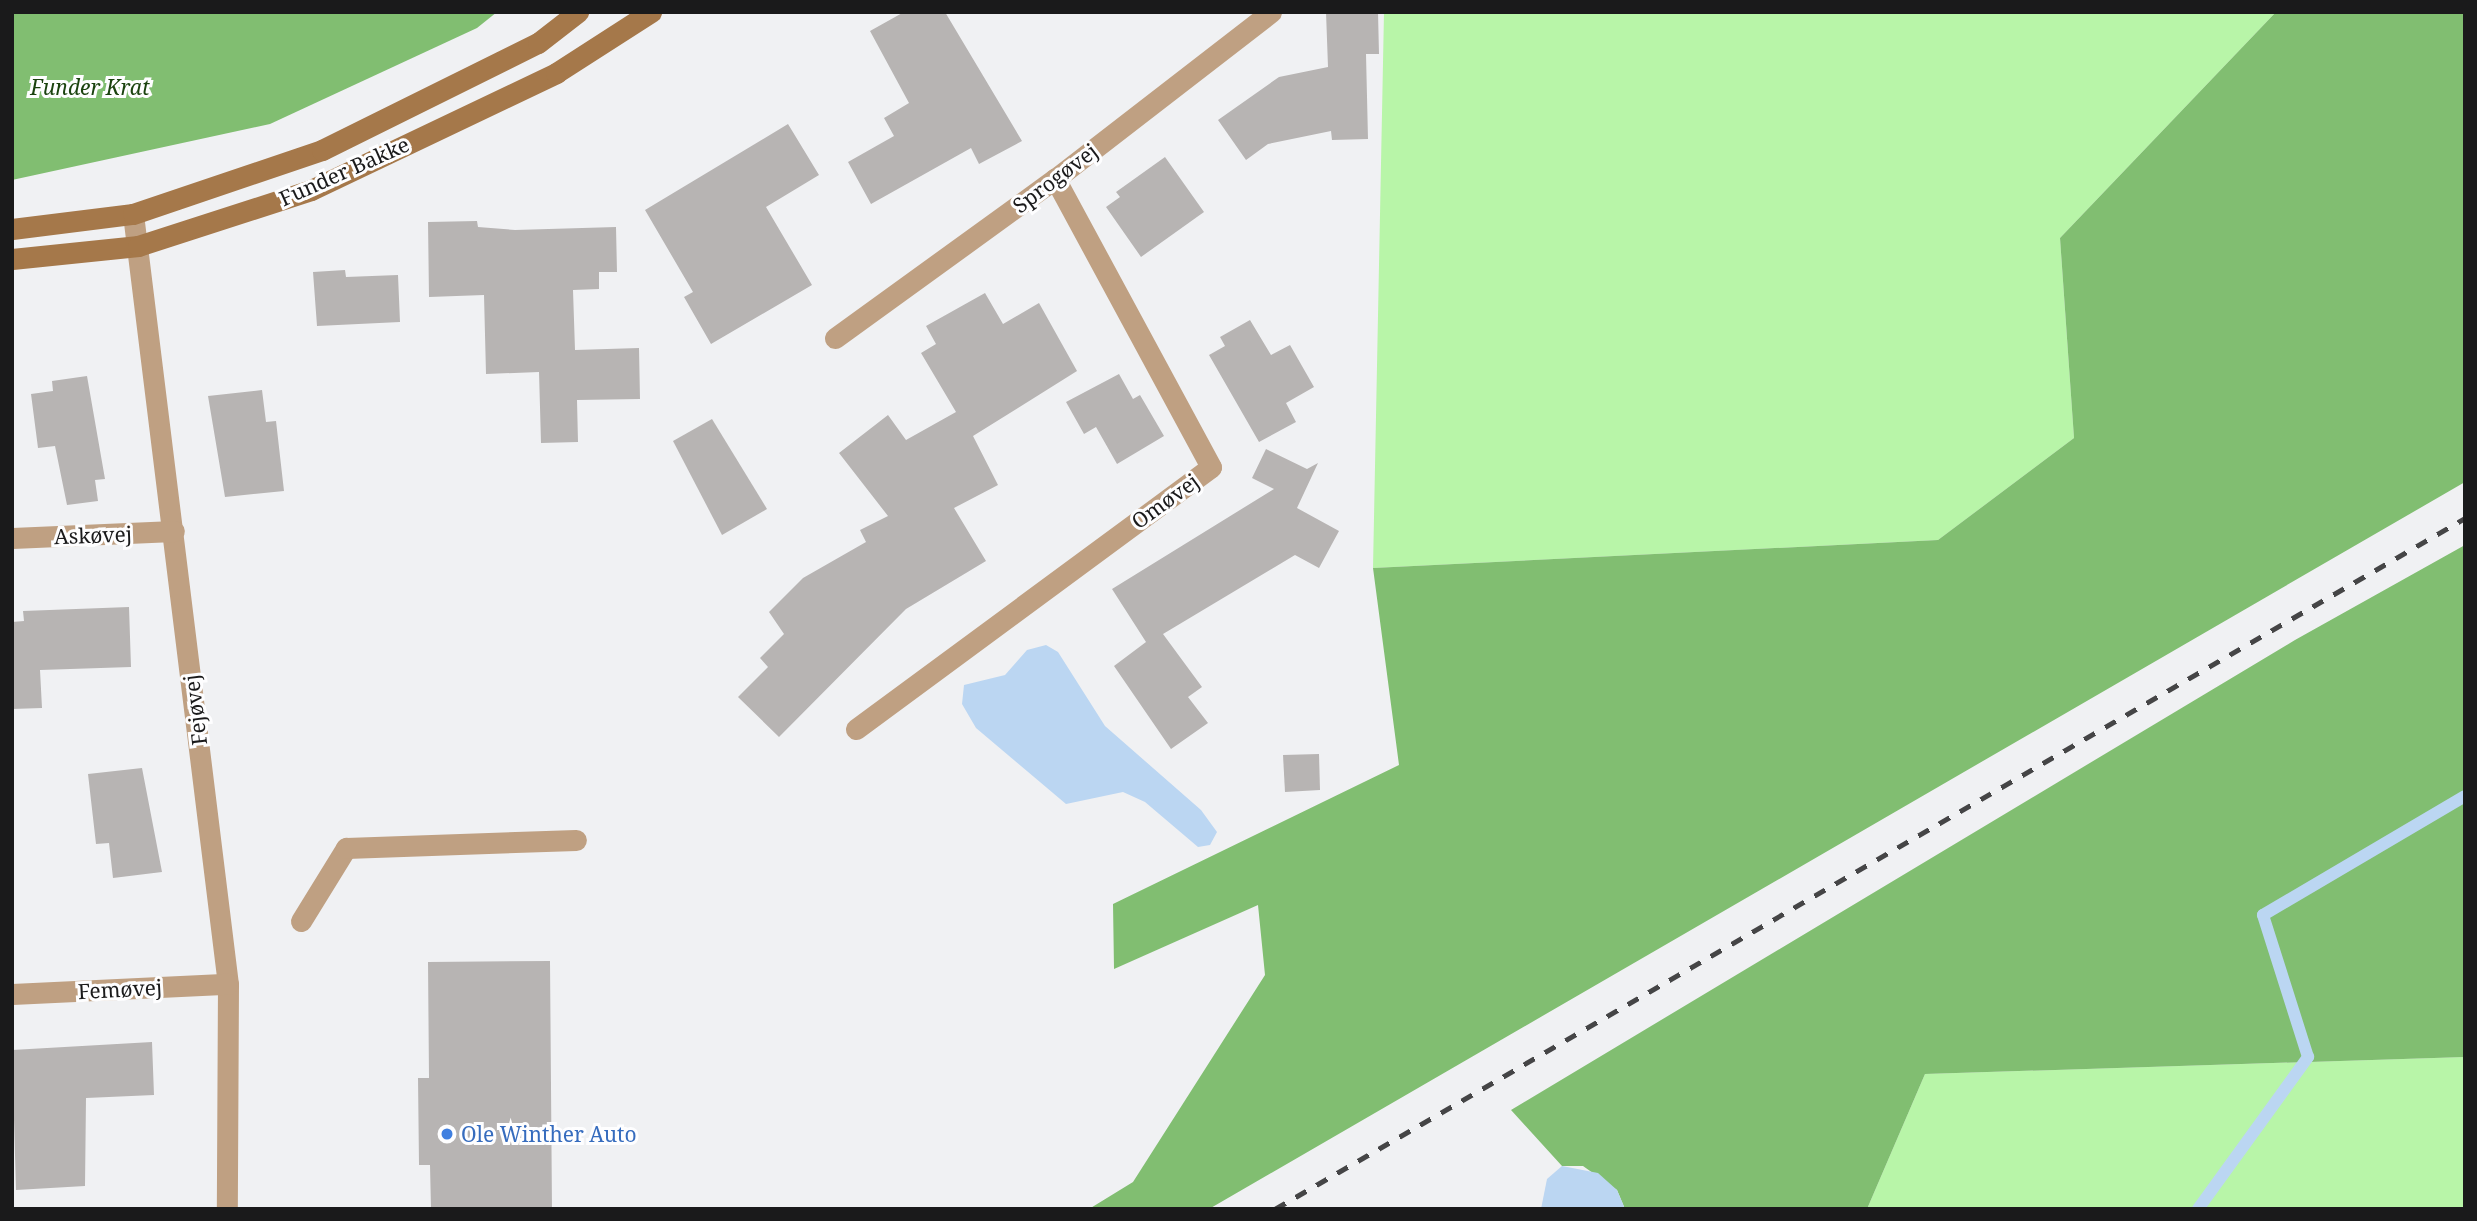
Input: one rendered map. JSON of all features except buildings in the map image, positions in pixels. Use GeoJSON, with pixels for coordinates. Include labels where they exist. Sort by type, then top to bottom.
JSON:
{"type":"FeatureCollection","features":[{"type":"Feature","properties":{"kind":"main road","name":"Funder Bakke"},"geometry":{"type":"LineString","coordinates":[[12,229],[133,214],[322,150],[538,43],[578,12]]}},
{"type":"Feature","properties":{"kind":"main road","name":"Funder Bakke"},"geometry":{"type":"LineString","coordinates":[[12,259],[138,246],[311,190],[556,73],[651,12]]}},
{"type":"Feature","properties":{"kind":"street","name":"Sprogøvej"},"geometry":{"type":"LineString","coordinates":[[835,338],[1055,179],[1271,12]]}},
{"type":"Feature","properties":{"kind":"street","name":"Omøvej"},"geometry":{"type":"LineString","coordinates":[[856,729],[1211,467],[1055,179]]}},
{"type":"Feature","properties":{"kind":"street","name":"Fejøvej"},"geometry":{"type":"LineString","coordinates":[[133,214],[228,984],[226,1209]]}},
{"type":"Feature","properties":{"kind":"street","name":"Askøvej"},"geometry":{"type":"LineString","coordinates":[[12,538],[174,531]]}},
{"type":"Feature","properties":{"kind":"street"},"geometry":{"type":"LineString","coordinates":[[301,922],[346,848],[576,839]]}},
{"type":"Feature","properties":{"kind":"street","name":"Femøvej"},"geometry":{"type":"LineString","coordinates":[[12,994],[228,984]]}},
{"type":"Feature","properties":{"kind":"green space","name":"Funder Krat"},"geometry":{"type":"Polygon","coordinates":[[[12,12],[497,12],[477,28],[270,124],[12,180],[12,12]]]}},
{"type":"Feature","properties":{"kind":"green space"},"geometry":{"type":"Polygon","coordinates":[[[1384,12],[2276,12],[2060,238],[2074,438],[1938,540],[1373,568],[1384,12]]]}},
{"type":"Feature","properties":{"kind":"green space"},"geometry":{"type":"Polygon","coordinates":[[[2276,12],[2465,12],[2465,482],[1209,1209],[1089,1209],[1133,1182],[1265,975],[1258,905],[1114,969],[1113,904],[1399,765],[1373,568],[1938,540],[2074,438],[2060,238],[2276,12]]]}},
{"type":"Feature","properties":{"kind":"green space"},"geometry":{"type":"Polygon","coordinates":[[[2465,545],[2465,1057],[1925,1074],[1867,1209],[1625,1209],[1617,1190],[1583,1166],[1562,1166],[1511,1110],[2295,640],[2465,545]]]}},
{"type":"Feature","properties":{"kind":"green space"},"geometry":{"type":"Polygon","coordinates":[[[2465,1057],[2465,1209],[1867,1209],[1925,1074],[2465,1057]]]}},
{"type":"Feature","properties":{"kind":"water"},"geometry":{"type":"Polygon","coordinates":[[[1046,645],[1058,652],[1105,726],[1201,810],[1217,832],[1210,845],[1198,847],[1145,802],[1123,792],[1066,804],[976,728],[962,704],[964,685],[1005,675],[1027,650],[1046,645]]]}},
{"type":"Feature","properties":{"kind":"water"},"geometry":{"type":"Polygon","coordinates":[[[1562,1166],[1598,1173],[1617,1190],[1625,1209],[1541,1209],[1547,1179],[1562,1166]]]}},
{"type":"Feature","properties":{"kind":"waterway"},"geometry":{"type":"LineString","coordinates":[[2198,1209],[2308,1057],[2263,915],[2465,796]]}},
{"type":"Feature","properties":{"kind":"railway"},"geometry":{"type":"LineString","coordinates":[[1275,1209],[2465,518]]}},
{"type":"Feature","properties":{"kind":"place","name":"Ole Winther Auto"},"geometry":{"type":"Point","coordinates":[447,1134]}}]}
